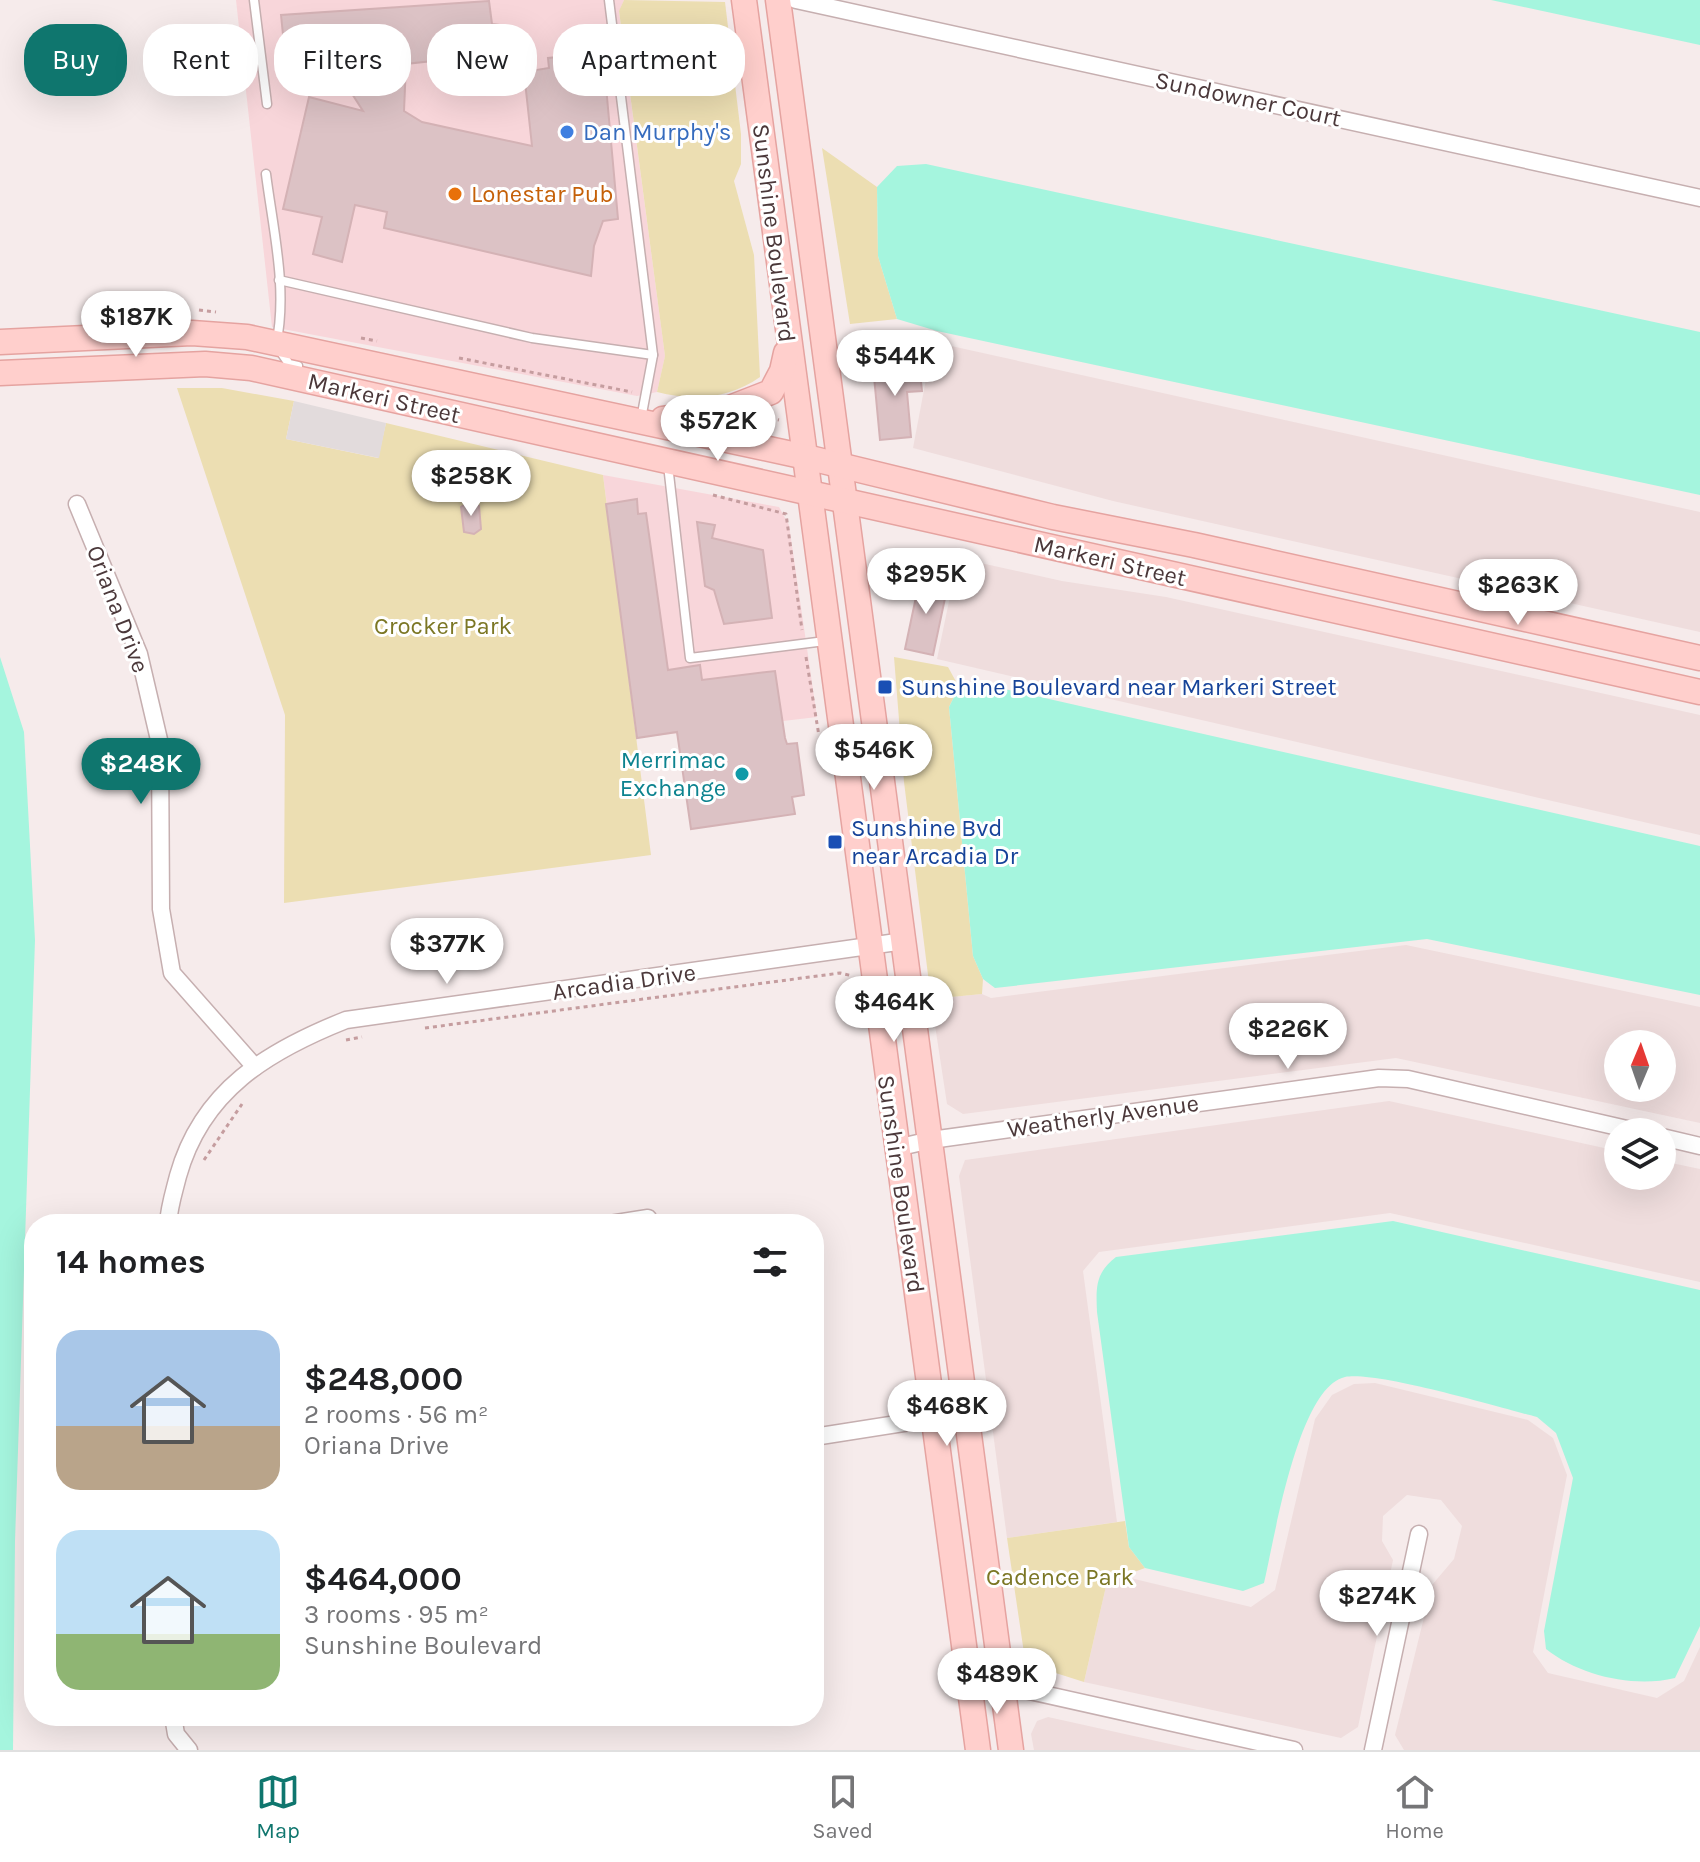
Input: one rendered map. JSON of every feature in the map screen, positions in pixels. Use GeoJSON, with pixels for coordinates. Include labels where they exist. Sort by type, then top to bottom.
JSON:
{"type":"FeatureCollection","features":[{"type":"Feature","properties":{"kind":"main road","name":"Sunshine Boulevard"},"geometry":{"type":"LineString","coordinates":[[744,0],[978,1750]]}},
{"type":"Feature","properties":{"kind":"main road","name":"Sunshine Boulevard"},"geometry":{"type":"LineString","coordinates":[[778,0],[1011,1750]]}},
{"type":"Feature","properties":{"kind":"main road","name":"Markeri Street"},"geometry":{"type":"LineString","coordinates":[[0,342],[192,333],[247,337],[806,457],[1053,517],[1332,575],[1700,658]]}},
{"type":"Feature","properties":{"kind":"main road"},"geometry":{"type":"LineString","coordinates":[[641,422],[722,411],[771,392],[782,371],[788,342]]}},
{"type":"Feature","properties":{"kind":"main road","name":"Markeri Street"},"geometry":{"type":"LineString","coordinates":[[0,373],[205,364],[251,368],[470,417],[669,473],[811,493],[1700,692]]}},
{"type":"Feature","properties":{"kind":"main road"},"geometry":{"type":"LineString","coordinates":[[1325,609],[1332,575]]}},
{"type":"Feature","properties":{"kind":"street","name":"Sundowner Court"},"geometry":{"type":"LineString","coordinates":[[796,0],[1700,198]]}},
{"type":"Feature","properties":{"kind":"street","name":"Oriana Drive"},"geometry":{"type":"LineString","coordinates":[[77,504],[139,654],[160,744],[161,909],[172,973],[255,1067]]}},
{"type":"Feature","properties":{"kind":"street","name":"Arcadia Drive"},"geometry":{"type":"LineString","coordinates":[[170,1214],[187,1143],[230,1084],[298,1039],[346,1020],[904,941]]}},
{"type":"Feature","properties":{"kind":"street","name":"Weatherly Avenue"},"geometry":{"type":"LineString","coordinates":[[896,1148],[931,1140],[1379,1078],[1408,1079],[1604,1124]]}},
{"type":"Feature","properties":{"kind":"street"},"geometry":{"type":"LineString","coordinates":[[1676,1140],[1700,1146]]}},
{"type":"Feature","properties":{"kind":"street"},"geometry":{"type":"LineString","coordinates":[[824,1435],[967,1413]]}},
{"type":"Feature","properties":{"kind":"street"},"geometry":{"type":"LineString","coordinates":[[1373,1750],[1419,1534]]}},
{"type":"Feature","properties":{"kind":"street"},"geometry":{"type":"LineString","coordinates":[[969,1689],[1003,1685],[1294,1750]]}},
{"type":"Feature","properties":{"kind":"street"},"geometry":{"type":"LineString","coordinates":[[175,1726],[176,1734],[189,1750]]}},
{"type":"Feature","properties":{"kind":"lane"},"geometry":{"type":"LineString","coordinates":[[254,0],[267,104]]}},
{"type":"Feature","properties":{"kind":"lane"},"geometry":{"type":"LineString","coordinates":[[609,0],[653,355],[641,422]]}},
{"type":"Feature","properties":{"kind":"lane"},"geometry":{"type":"LineString","coordinates":[[266,174],[279,280],[281,322],[276,345],[289,364],[304,368]]}},
{"type":"Feature","properties":{"kind":"lane"},"geometry":{"type":"LineString","coordinates":[[279,280],[532,338],[653,355]]}},
{"type":"Feature","properties":{"kind":"lane"},"geometry":{"type":"LineString","coordinates":[[107,337],[110,367]]}},
{"type":"Feature","properties":{"kind":"lane"},"geometry":{"type":"LineString","coordinates":[[426,395],[470,417]]}},
{"type":"Feature","properties":{"kind":"lane"},"geometry":{"type":"LineString","coordinates":[[669,473],[690,658],[830,641]]}},
{"type":"Feature","properties":{"kind":"path"},"geometry":{"type":"LineString","coordinates":[[766,409],[772,431]]}},
{"type":"Feature","properties":{"kind":"path"},"geometry":{"type":"LineString","coordinates":[[770,418],[783,420]]}},
{"type":"Feature","properties":{"kind":"path"},"geometry":{"type":"LineString","coordinates":[[669,473],[786,514],[821,745]]}},
{"type":"Feature","properties":{"kind":"path"},"geometry":{"type":"LineString","coordinates":[[416,1029],[840,973],[852,974],[858,981]]}},
{"type":"Feature","properties":{"kind":"path"},"geometry":{"type":"LineString","coordinates":[[334,1045],[373,1035]]}},
{"type":"Feature","properties":{"kind":"path"},"geometry":{"type":"LineString","coordinates":[[200,1171],[228,1120],[248,1097]]}},
{"type":"Feature","properties":{"kind":"shaded area"},"geometry":{"type":"Polygon","coordinates":[[[236,0],[624,0],[619,12],[621,24],[553,24],[553,96],[630,96],[665,356],[657,392],[637,396],[272,327],[247,96],[258,96],[258,24],[239,24],[236,0]]]}},
{"type":"Feature","properties":{"kind":"shaded area"},"geometry":{"type":"Polygon","coordinates":[[[1491,0],[1700,0],[1700,45],[1491,0]]]}},
{"type":"Feature","properties":{"kind":"shaded area"},"geometry":{"type":"Polygon","coordinates":[[[926,164],[1700,332],[1700,495],[937,331],[897,319],[878,256],[877,187],[897,166],[926,164]]]}},
{"type":"Feature","properties":{"kind":"shaded area"},"geometry":{"type":"Polygon","coordinates":[[[933,342],[1700,512],[1700,632],[1113,501],[913,448],[933,342]]]}},
{"type":"Feature","properties":{"kind":"shaded area"},"geometry":{"type":"Polygon","coordinates":[[[294,401],[386,423],[379,458],[286,439],[294,401]]]}},
{"type":"Feature","properties":{"kind":"shaded area"},"geometry":{"type":"Polygon","coordinates":[[[603,475],[779,507],[789,525],[817,717],[637,738],[603,475]]]}},
{"type":"Feature","properties":{"kind":"shaded area"},"geometry":{"type":"Polygon","coordinates":[[[958,558],[1062,581],[1166,597],[1700,715],[1700,835],[937,659],[958,558]]]}},
{"type":"Feature","properties":{"kind":"shaded area"},"geometry":{"type":"Polygon","coordinates":[[[0,657],[24,732],[35,940],[15,1541],[13,1750],[0,1750],[0,657]]]}},
{"type":"Feature","properties":{"kind":"shaded area"},"geometry":{"type":"Polygon","coordinates":[[[959,687],[1000,688],[1700,846],[1700,995],[1427,939],[995,988],[983,979],[973,956],[949,707],[959,687]]]}},
{"type":"Feature","properties":{"kind":"shaded area"},"geometry":{"type":"Polygon","coordinates":[[[1406,945],[1700,1007],[1700,1123],[1396,1058],[963,1114],[947,1104],[931,999],[982,994],[991,998],[1406,945]]]}},
{"type":"Feature","properties":{"kind":"shaded area"},"geometry":{"type":"Polygon","coordinates":[[[1389,1101],[1604,1148],[1604,1190],[1676,1190],[1676,1164],[1700,1169],[1700,1282],[1390,1213],[1099,1252],[1083,1271],[1117,1522],[1007,1538],[959,1176],[965,1160],[1389,1101]]]}},
{"type":"Feature","properties":{"kind":"shaded area"},"geometry":{"type":"Polygon","coordinates":[[[1393,1221],[1700,1290],[1700,1626],[1675,1678],[1642,1681],[1608,1677],[1575,1666],[1546,1649],[1544,1631],[1573,1478],[1556,1433],[1537,1417],[1438,1391],[1361,1377],[1345,1377],[1328,1387],[1301,1436],[1264,1583],[1243,1591],[1145,1568],[1129,1547],[1097,1312],[1097,1288],[1104,1269],[1116,1257],[1393,1221]]]}},
{"type":"Feature","properties":{"kind":"shaded area"},"geometry":{"type":"Polygon","coordinates":[[[1375,1383],[1528,1420],[1553,1438],[1567,1475],[1533,1652],[1548,1673],[1657,1698],[1684,1681],[1700,1647],[1700,1750],[1404,1750],[1395,1735],[1432,1585],[1454,1559],[1462,1526],[1441,1500],[1407,1495],[1383,1516],[1382,1541],[1393,1560],[1358,1727],[1341,1738],[1084,1682],[1107,1582],[1122,1576],[1251,1607],[1275,1590],[1315,1419],[1332,1395],[1354,1384],[1375,1383]]]}},
{"type":"Feature","properties":{"kind":"shaded area"},"geometry":{"type":"Polygon","coordinates":[[[1048,1717],[1197,1750],[1034,1750],[1031,1734],[1037,1721],[1048,1717]]]}},
{"type":"Feature","properties":{"kind":"green space"},"geometry":{"type":"Polygon","coordinates":[[[624,0],[725,2],[728,24],[621,24],[619,11],[624,0]]]}},
{"type":"Feature","properties":{"kind":"green space"},"geometry":{"type":"Polygon","coordinates":[[[630,96],[736,96],[741,164],[734,181],[754,255],[760,377],[736,390],[710,396],[684,397],[657,392],[665,356],[630,96]]]}},
{"type":"Feature","properties":{"kind":"green space"},"geometry":{"type":"Polygon","coordinates":[[[822,148],[877,187],[878,256],[897,319],[850,324],[822,148]]]}},
{"type":"Feature","properties":{"kind":"green space","name":"Crocker Park"},"geometry":{"type":"Polygon","coordinates":[[[177,388],[222,388],[294,401],[286,439],[378,458],[386,423],[603,475],[651,855],[284,903],[285,715],[177,388]]]}},
{"type":"Feature","properties":{"kind":"green space"},"geometry":{"type":"Polygon","coordinates":[[[894,657],[948,667],[959,687],[949,707],[973,956],[983,979],[982,994],[931,999],[904,782],[894,657]]]}},
{"type":"Feature","properties":{"kind":"green space","name":"Cadence Park"},"geometry":{"type":"Polygon","coordinates":[[[1125,1521],[1129,1547],[1145,1568],[1107,1582],[1084,1682],[1040,1668],[1024,1653],[1007,1538],[1125,1521]]]}},
{"type":"Feature","properties":{"kind":"building"},"geometry":{"type":"Polygon","coordinates":[[[489,1],[492,24],[427,24],[427,62],[411,63],[411,24],[282,24],[281,15],[489,1]]]}},
{"type":"Feature","properties":{"kind":"building"},"geometry":{"type":"Polygon","coordinates":[[[548,58],[553,58],[553,96],[607,96],[618,219],[603,221],[594,246],[591,276],[384,228],[387,212],[355,205],[342,262],[313,254],[322,217],[283,209],[309,97],[363,111],[353,96],[405,96],[404,111],[422,122],[532,146],[527,96],[537,96],[537,70],[549,68],[548,58]]]}},
{"type":"Feature","properties":{"kind":"building"},"geometry":{"type":"Polygon","coordinates":[[[919,362],[922,391],[907,392],[911,437],[880,440],[873,366],[919,362]]]}},
{"type":"Feature","properties":{"kind":"building"},"geometry":{"type":"Polygon","coordinates":[[[637,499],[638,514],[646,513],[668,670],[700,665],[702,680],[775,671],[785,738],[787,744],[797,743],[804,795],[792,797],[795,814],[691,829],[677,732],[637,738],[606,504],[637,499]]]}},
{"type":"Feature","properties":{"kind":"building"},"geometry":{"type":"Polygon","coordinates":[[[469,502],[479,506],[481,529],[474,534],[464,532],[461,507],[469,502]]]}},
{"type":"Feature","properties":{"kind":"building"},"geometry":{"type":"Polygon","coordinates":[[[697,522],[715,525],[712,538],[763,550],[772,618],[724,624],[714,590],[705,586],[697,522]]]}},
{"type":"Feature","properties":{"kind":"building"},"geometry":{"type":"Polygon","coordinates":[[[920,578],[948,584],[933,655],[905,649],[920,578]]]}},
{"type":"Feature","properties":{"kind":"place","name":"Dan Murphy's"},"geometry":{"type":"Point","coordinates":[567,132]}},
{"type":"Feature","properties":{"kind":"place","name":"Lonestar Pub"},"geometry":{"type":"Point","coordinates":[455,194]}},
{"type":"Feature","properties":{"kind":"place","name":"Sunshine Boulevard near Markeri Street"},"geometry":{"type":"Point","coordinates":[885,687]}},
{"type":"Feature","properties":{"kind":"place","name":"Merrimac Exchange"},"geometry":{"type":"Point","coordinates":[742,774]}},
{"type":"Feature","properties":{"kind":"place","name":"Sunshine Bvd near Arcadia Dr"},"geometry":{"type":"Point","coordinates":[835,842]}}]}
